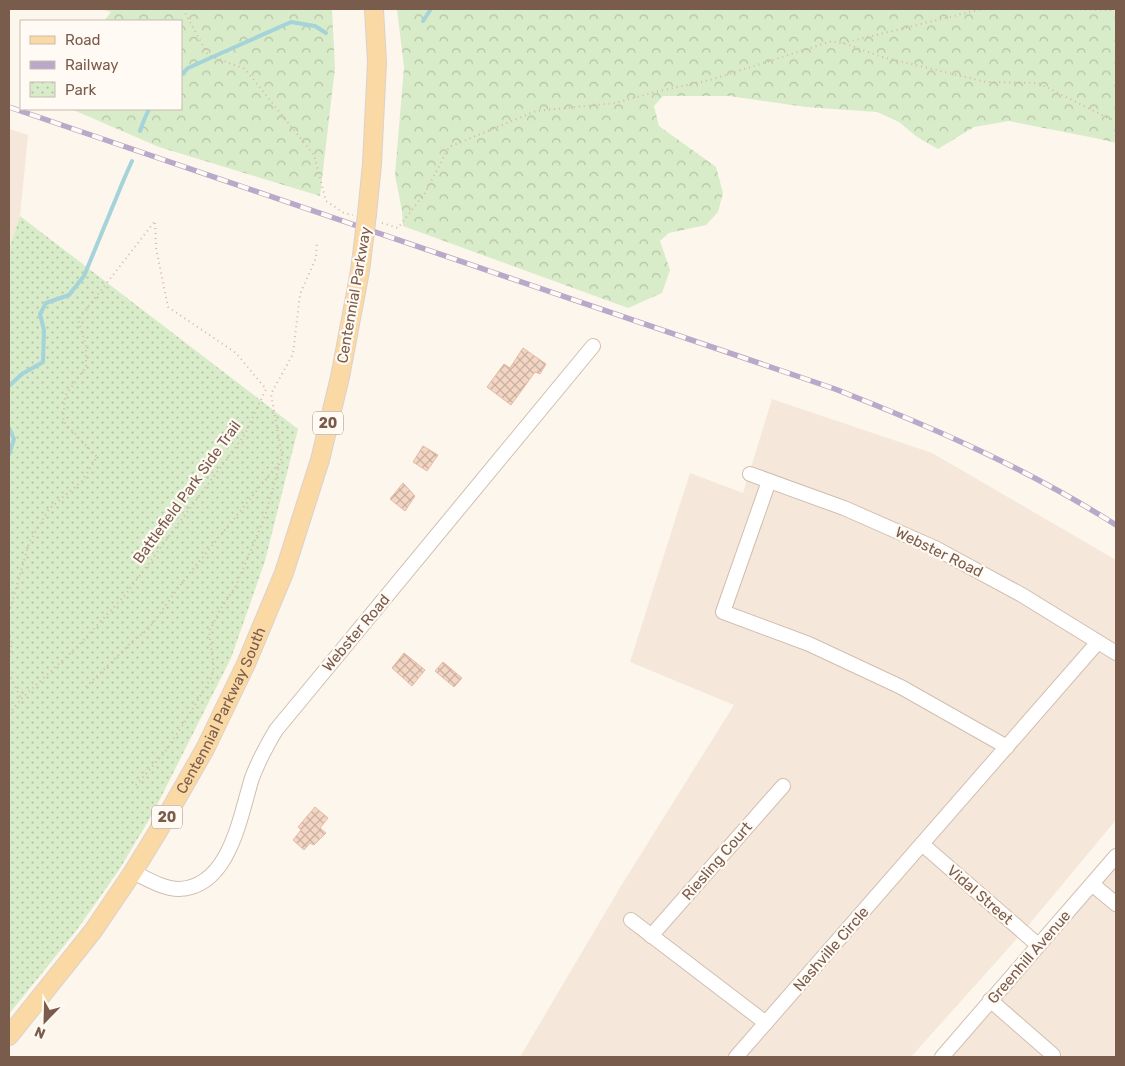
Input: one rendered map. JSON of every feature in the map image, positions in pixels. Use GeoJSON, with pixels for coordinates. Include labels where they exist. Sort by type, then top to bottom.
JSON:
{"type":"FeatureCollection","features":[{"type":"Feature","properties":{"kind":"main road","name":"Centennial Parkway"},"geometry":{"type":"LineString","coordinates":[[284,573],[320,460],[340,377],[360,271],[372,164],[377,62],[374,9]]}},
{"type":"Feature","properties":{"kind":"main road","name":"Centennial Parkway South"},"geometry":{"type":"LineString","coordinates":[[9,1036],[93,931],[157,833],[205,749],[246,664],[284,573]]}},
{"type":"Feature","properties":{"kind":"street","name":"Webster Road"},"geometry":{"type":"LineString","coordinates":[[133,872],[165,886],[179,889],[189,888],[211,876],[230,847],[238,828],[252,779],[276,730],[594,346]]}},
{"type":"Feature","properties":{"kind":"street","name":"Webster Road"},"geometry":{"type":"LineString","coordinates":[[750,474],[844,508],[935,548],[1022,595],[1116,653]]}},
{"type":"Feature","properties":{"kind":"street"},"geometry":{"type":"LineString","coordinates":[[769,481],[723,612],[810,644],[901,687],[1007,747]]}},
{"type":"Feature","properties":{"kind":"street","name":"Nashville Circle"},"geometry":{"type":"LineString","coordinates":[[736,1057],[1098,642]]}},
{"type":"Feature","properties":{"kind":"street","name":"Riesling Court"},"geometry":{"type":"LineString","coordinates":[[652,936],[783,786]]}},
{"type":"Feature","properties":{"kind":"street","name":"Vidal Street"},"geometry":{"type":"LineString","coordinates":[[922,844],[1038,945]]}},
{"type":"Feature","properties":{"kind":"street","name":"Greenhill Avenue"},"geometry":{"type":"LineString","coordinates":[[942,1057],[1116,856]]}},
{"type":"Feature","properties":{"kind":"street"},"geometry":{"type":"LineString","coordinates":[[1092,884],[1116,904]]}},
{"type":"Feature","properties":{"kind":"street"},"geometry":{"type":"LineString","coordinates":[[631,920],[766,1023]]}},
{"type":"Feature","properties":{"kind":"street"},"geometry":{"type":"LineString","coordinates":[[990,1000],[1052,1055]]}},
{"type":"Feature","properties":{"kind":"path"},"geometry":{"type":"LineString","coordinates":[[183,9],[208,55],[245,69],[314,155],[326,201],[344,213]]}},
{"type":"Feature","properties":{"kind":"path"},"geometry":{"type":"LineString","coordinates":[[842,43],[982,9]]}},
{"type":"Feature","properties":{"kind":"path"},"geometry":{"type":"LineString","coordinates":[[1045,9],[1116,10]]}},
{"type":"Feature","properties":{"kind":"path"},"geometry":{"type":"LineString","coordinates":[[398,228],[425,193],[448,147],[536,111],[615,103],[710,80],[832,41],[849,44],[882,57],[986,82],[1038,83],[1110,119],[1116,118]]}},
{"type":"Feature","properties":{"kind":"path","name":"Battlefield Park Side Trail"},"geometry":{"type":"LineString","coordinates":[[9,613],[30,543],[49,509],[82,481],[97,457],[63,420],[65,396],[86,367],[86,345],[78,320],[155,221],[156,248],[168,307],[236,353],[266,389],[244,436],[126,594],[78,646],[20,699],[9,714]]}},
{"type":"Feature","properties":{"kind":"path"},"geometry":{"type":"LineString","coordinates":[[136,785],[165,752],[211,678],[214,668],[209,632],[220,610],[236,586],[265,516],[282,456],[271,394],[293,354],[300,294],[316,258],[317,240]]}},
{"type":"Feature","properties":{"kind":"path"},"geometry":{"type":"LineString","coordinates":[[86,687],[136,638],[148,630],[181,584],[281,460]]}},
{"type":"Feature","properties":{"kind":"path"},"geometry":{"type":"LineString","coordinates":[[9,631],[11,646],[9,660]]}},
{"type":"Feature","properties":{"kind":"path"},"geometry":{"type":"LineString","coordinates":[[9,673],[20,699]]}},
{"type":"Feature","properties":{"kind":"shaded area"},"geometry":{"type":"Polygon","coordinates":[[[9,129],[28,135],[20,216],[9,249],[9,129]]]}},
{"type":"Feature","properties":{"kind":"shaded area"},"geometry":{"type":"Polygon","coordinates":[[[772,399],[932,453],[1116,560],[1116,820],[1022,933],[911,1057],[520,1057],[621,886],[734,705],[630,662],[690,473],[743,493],[772,399]]]}},
{"type":"Feature","properties":{"kind":"shaded area"},"geometry":{"type":"Polygon","coordinates":[[[1116,857],[1116,1057],[940,1057],[1116,857]]]}},
{"type":"Feature","properties":{"kind":"green space"},"geometry":{"type":"Polygon","coordinates":[[[101,9],[332,9],[335,68],[320,196],[159,147],[73,110],[182,110],[182,20],[105,20],[111,12],[101,9]]]}},
{"type":"Feature","properties":{"kind":"green space"},"geometry":{"type":"Polygon","coordinates":[[[397,9],[1116,9],[1116,143],[1009,121],[974,127],[938,149],[917,137],[899,122],[877,112],[806,107],[729,96],[663,96],[654,106],[659,126],[716,167],[723,193],[718,212],[706,225],[669,233],[660,241],[670,270],[662,293],[628,308],[403,226],[395,175],[404,67],[397,9]]]}},
{"type":"Feature","properties":{"kind":"green space"},"geometry":{"type":"Polygon","coordinates":[[[20,216],[298,429],[265,561],[231,658],[153,813],[119,870],[76,931],[9,1014],[9,249],[20,216]]]}},
{"type":"Feature","properties":{"kind":"building"},"geometry":{"type":"Polygon","coordinates":[[[523,348],[546,364],[540,374],[535,372],[511,405],[487,387],[504,364],[510,368],[523,348]]]}},
{"type":"Feature","properties":{"kind":"building"},"geometry":{"type":"Polygon","coordinates":[[[423,446],[438,455],[427,471],[413,462],[423,446]]]}},
{"type":"Feature","properties":{"kind":"building"},"geometry":{"type":"Polygon","coordinates":[[[403,483],[415,496],[405,511],[390,499],[403,483]]]}},
{"type":"Feature","properties":{"kind":"building"},"geometry":{"type":"Polygon","coordinates":[[[404,653],[425,670],[412,686],[392,668],[404,653]]]}},
{"type":"Feature","properties":{"kind":"building"},"geometry":{"type":"Polygon","coordinates":[[[443,662],[462,678],[454,687],[435,671],[443,662]]]}},
{"type":"Feature","properties":{"kind":"building"},"geometry":{"type":"Polygon","coordinates":[[[315,807],[328,818],[320,828],[326,833],[314,845],[310,843],[304,850],[293,840],[301,830],[298,827],[315,807]]]}},
{"type":"Feature","properties":{"kind":"waterway"},"geometry":{"type":"LineString","coordinates":[[423,21],[431,9]]}},
{"type":"Feature","properties":{"kind":"waterway"},"geometry":{"type":"LineString","coordinates":[[182,74],[188,68],[291,22],[315,26],[326,33]]}},
{"type":"Feature","properties":{"kind":"waterway"},"geometry":{"type":"LineString","coordinates":[[140,131],[149,110]]}},
{"type":"Feature","properties":{"kind":"waterway"},"geometry":{"type":"LineString","coordinates":[[9,386],[22,374],[43,362],[44,330],[40,314],[46,303],[69,295],[84,276],[132,161]]}},
{"type":"Feature","properties":{"kind":"waterway"},"geometry":{"type":"LineString","coordinates":[[9,428],[14,439],[9,454]]}},
{"type":"Feature","properties":{"kind":"railway"},"geometry":{"type":"LineString","coordinates":[[9,107],[835,389],[979,450],[1049,485],[1116,525]]}}]}
